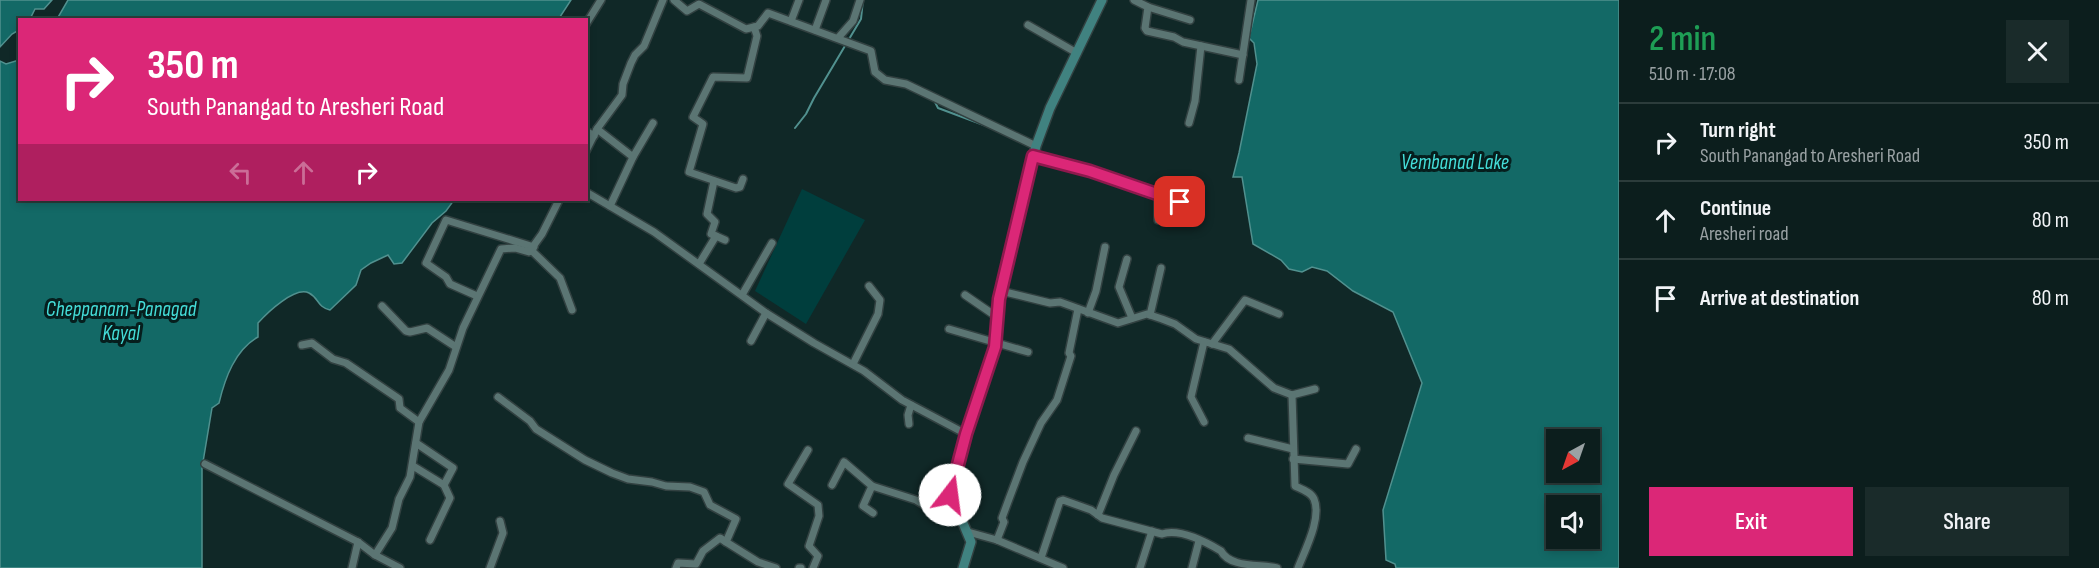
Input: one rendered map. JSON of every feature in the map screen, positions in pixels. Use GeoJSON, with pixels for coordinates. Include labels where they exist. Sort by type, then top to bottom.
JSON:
{"type":"FeatureCollection","features":[{"type":"Feature","properties":{"kind":"main road"},"geometry":{"type":"LineString","coordinates":[[963,568],[970,542],[968,532],[954,513],[950,495],[966,434],[995,347],[1001,291],[1036,146],[1050,108],[1102,0]]}},
{"type":"Feature","properties":{"kind":"street"},"geometry":{"type":"LineString","coordinates":[[588,21],[601,0]]}},
{"type":"Feature","properties":{"kind":"street"},"geometry":{"type":"LineString","coordinates":[[588,147],[622,95],[623,84],[634,55],[644,46],[663,0]]}},
{"type":"Feature","properties":{"kind":"street"},"geometry":{"type":"LineString","coordinates":[[674,0],[687,10],[699,4],[746,29],[759,26],[768,13],[871,51],[875,72],[885,80],[906,84],[1036,146]]}},
{"type":"Feature","properties":{"kind":"street"},"geometry":{"type":"LineString","coordinates":[[791,21],[799,0]]}},
{"type":"Feature","properties":{"kind":"street"},"geometry":{"type":"LineString","coordinates":[[815,30],[826,0]]}},
{"type":"Feature","properties":{"kind":"street"},"geometry":{"type":"LineString","coordinates":[[838,38],[853,21],[860,0]]}},
{"type":"Feature","properties":{"kind":"street"},"geometry":{"type":"LineString","coordinates":[[1134,0],[1149,8],[1190,20]]}},
{"type":"Feature","properties":{"kind":"street"},"geometry":{"type":"LineString","coordinates":[[1239,80],[1251,0]]}},
{"type":"Feature","properties":{"kind":"street"},"geometry":{"type":"LineString","coordinates":[[1149,8],[1144,28],[1147,31],[1243,55]]}},
{"type":"Feature","properties":{"kind":"street"},"geometry":{"type":"LineString","coordinates":[[1028,25],[1077,53]]}},
{"type":"Feature","properties":{"kind":"street"},"geometry":{"type":"LineString","coordinates":[[742,179],[740,187],[736,188],[689,172],[704,124],[693,117],[713,77],[747,78],[757,36],[754,27]]}},
{"type":"Feature","properties":{"kind":"street"},"geometry":{"type":"LineString","coordinates":[[1189,123],[1195,101],[1201,46]]}},
{"type":"Feature","properties":{"kind":"street"},"geometry":{"type":"LineString","coordinates":[[610,206],[633,157],[653,123]]}},
{"type":"Feature","properties":{"kind":"street"},"geometry":{"type":"LineString","coordinates":[[588,131],[596,133],[633,157]]}},
{"type":"Feature","properties":{"kind":"street"},"geometry":{"type":"LineString","coordinates":[[1033,156],[1105,176],[1180,202]]}},
{"type":"Feature","properties":{"kind":"street"},"geometry":{"type":"LineString","coordinates":[[714,181],[706,214],[715,222],[711,234],[725,240]]}},
{"type":"Feature","properties":{"kind":"street"},"geometry":{"type":"LineString","coordinates":[[588,193],[654,232],[766,313],[853,364],[911,405],[966,434]]}},
{"type":"Feature","properties":{"kind":"street"},"geometry":{"type":"LineString","coordinates":[[1158,195],[1158,220]]}},
{"type":"Feature","properties":{"kind":"street"},"geometry":{"type":"LineString","coordinates":[[375,555],[392,528],[399,500],[410,477],[419,422],[449,370],[477,296],[501,249],[515,248],[529,252],[558,201]]}},
{"type":"Feature","properties":{"kind":"street"},"geometry":{"type":"LineString","coordinates":[[477,296],[450,284],[446,277],[426,263],[446,220],[532,248],[560,278],[572,310]]}},
{"type":"Feature","properties":{"kind":"street"},"geometry":{"type":"LineString","coordinates":[[630,230],[637,222]]}},
{"type":"Feature","properties":{"kind":"street"},"geometry":{"type":"LineString","coordinates":[[699,264],[716,236]]}},
{"type":"Feature","properties":{"kind":"street"},"geometry":{"type":"LineString","coordinates":[[742,295],[772,243]]}},
{"type":"Feature","properties":{"kind":"street"},"geometry":{"type":"LineString","coordinates":[[1088,313],[1096,291],[1105,248]]}},
{"type":"Feature","properties":{"kind":"street"},"geometry":{"type":"LineString","coordinates":[[1127,259],[1119,287],[1132,318]]}},
{"type":"Feature","properties":{"kind":"street"},"geometry":{"type":"LineString","coordinates":[[1150,315],[1161,268]]}},
{"type":"Feature","properties":{"kind":"street"},"geometry":{"type":"LineString","coordinates":[[853,364],[878,314],[880,300],[869,286]]}},
{"type":"Feature","properties":{"kind":"street"},"geometry":{"type":"LineString","coordinates":[[1001,291],[1050,303],[1060,302],[1118,323],[1150,315],[1175,324],[1196,339],[1229,349],[1274,388],[1292,395],[1315,389]]}},
{"type":"Feature","properties":{"kind":"street"},"geometry":{"type":"LineString","coordinates":[[965,295],[997,317]]}},
{"type":"Feature","properties":{"kind":"street"},"geometry":{"type":"LineString","coordinates":[[1212,344],[1245,300],[1279,314]]}},
{"type":"Feature","properties":{"kind":"street"},"geometry":{"type":"LineString","coordinates":[[382,306],[406,331],[410,333],[428,328],[456,347]]}},
{"type":"Feature","properties":{"kind":"street"},"geometry":{"type":"LineString","coordinates":[[997,540],[1004,522],[1002,518],[1023,462],[1041,423],[1057,400],[1071,356],[1069,353],[1078,309]]}},
{"type":"Feature","properties":{"kind":"street"},"geometry":{"type":"LineString","coordinates":[[751,340],[766,313]]}},
{"type":"Feature","properties":{"kind":"street"},"geometry":{"type":"LineString","coordinates":[[949,329],[1028,352]]}},
{"type":"Feature","properties":{"kind":"street"},"geometry":{"type":"LineString","coordinates":[[1204,342],[1191,397],[1204,422]]}},
{"type":"Feature","properties":{"kind":"street"},"geometry":{"type":"LineString","coordinates":[[302,345],[312,343],[333,358],[346,363],[399,399],[400,408],[419,422]]}},
{"type":"Feature","properties":{"kind":"street"},"geometry":{"type":"LineString","coordinates":[[1292,395],[1294,486],[1307,491],[1314,499],[1315,521],[1298,568]]}},
{"type":"Feature","properties":{"kind":"street"},"geometry":{"type":"LineString","coordinates":[[498,397],[530,421],[536,429],[585,460],[612,473],[666,486],[690,487],[704,492],[710,505],[736,519],[726,542]]}},
{"type":"Feature","properties":{"kind":"street"},"geometry":{"type":"LineString","coordinates":[[909,424],[908,415],[911,405]]}},
{"type":"Feature","properties":{"kind":"street"},"geometry":{"type":"LineString","coordinates":[[1098,515],[1136,430]]}},
{"type":"Feature","properties":{"kind":"street"},"geometry":{"type":"LineString","coordinates":[[1248,438],[1293,449]]}},
{"type":"Feature","properties":{"kind":"street"},"geometry":{"type":"LineString","coordinates":[[416,443],[453,468],[444,485]]}},
{"type":"Feature","properties":{"kind":"street"},"geometry":{"type":"LineString","coordinates":[[1293,459],[1348,464],[1356,449]]}},
{"type":"Feature","properties":{"kind":"street"},"geometry":{"type":"LineString","coordinates":[[808,450],[788,484],[818,505],[819,516],[809,546],[818,556],[813,568]]}},
{"type":"Feature","properties":{"kind":"street"},"geometry":{"type":"LineString","coordinates":[[832,485],[844,462],[872,486],[916,500],[945,518],[954,513]]}},
{"type":"Feature","properties":{"kind":"street"},"geometry":{"type":"LineString","coordinates":[[205,464],[358,542],[375,555],[400,568]]}},
{"type":"Feature","properties":{"kind":"street"},"geometry":{"type":"LineString","coordinates":[[413,466],[444,485],[450,498],[430,540]]}},
{"type":"Feature","properties":{"kind":"street"},"geometry":{"type":"LineString","coordinates":[[872,486],[863,506],[873,513]]}},
{"type":"Feature","properties":{"kind":"street"},"geometry":{"type":"LineString","coordinates":[[1041,558],[1060,501],[1063,500],[1091,510],[1098,515],[1162,534],[1169,532],[1199,541],[1221,551],[1231,561],[1277,568]]}},
{"type":"Feature","properties":{"kind":"street"},"geometry":{"type":"LineString","coordinates":[[490,568],[503,533],[500,521]]}},
{"type":"Feature","properties":{"kind":"street"},"geometry":{"type":"LineString","coordinates":[[1140,568],[1152,531]]}},
{"type":"Feature","properties":{"kind":"street"},"geometry":{"type":"LineString","coordinates":[[968,532],[997,540],[1063,568]]}},
{"type":"Feature","properties":{"kind":"street"},"geometry":{"type":"LineString","coordinates":[[676,568],[678,563],[696,564],[703,551],[720,538],[758,562],[776,568]]}},
{"type":"Feature","properties":{"kind":"street"},"geometry":{"type":"LineString","coordinates":[[1192,568],[1199,541]]}},
{"type":"Feature","properties":{"kind":"street"},"geometry":{"type":"LineString","coordinates":[[352,568],[358,542]]}},
{"type":"Feature","properties":{"kind":"shaded area"},"geometry":{"type":"Polygon","coordinates":[[[802,189],[865,220],[806,324],[755,291],[802,189]]]}},
{"type":"Feature","properties":{"kind":"water"},"geometry":{"type":"Polygon","coordinates":[[[0,0],[52,0],[44,9],[35,9],[30,18],[18,18],[18,31],[0,47],[0,0]]]}},
{"type":"Feature","properties":{"kind":"water"},"geometry":{"type":"Polygon","coordinates":[[[68,0],[571,0],[559,18],[58,18],[68,0]]]}},
{"type":"Feature","properties":{"kind":"water","name":"Vembanad Lake"},"geometry":{"type":"Polygon","coordinates":[[[1258,0],[1619,0],[1619,568],[1396,568],[1395,564],[1386,560],[1383,510],[1422,383],[1393,312],[1353,291],[1327,271],[1312,267],[1302,272],[1289,269],[1281,260],[1253,244],[1242,177],[1233,177],[1257,64],[1254,43],[1249,38],[1258,0]]]}},
{"type":"Feature","properties":{"kind":"water","name":"Cheppanam-Panagad Kayal"},"geometry":{"type":"Polygon","coordinates":[[[18,60],[18,201],[453,201],[432,223],[402,263],[394,264],[388,255],[371,263],[361,270],[356,285],[330,310],[323,307],[309,293],[296,293],[258,323],[258,337],[237,357],[224,384],[219,403],[212,408],[202,468],[202,568],[0,568],[0,61],[6,64],[18,60]]]}},
{"type":"Feature","properties":{"kind":"waterway"},"geometry":{"type":"LineString","coordinates":[[795,128],[806,114],[861,19],[863,0]]}},
{"type":"Feature","properties":{"kind":"waterway"},"geometry":{"type":"LineString","coordinates":[[934,100],[938,108],[989,127]]}},
{"type":"Feature","properties":{"kind":"route"},"geometry":{"type":"LineString","coordinates":[[950,495],[966,434],[995,347],[999,299],[1033,156],[1090,171],[1180,202]]}}]}
